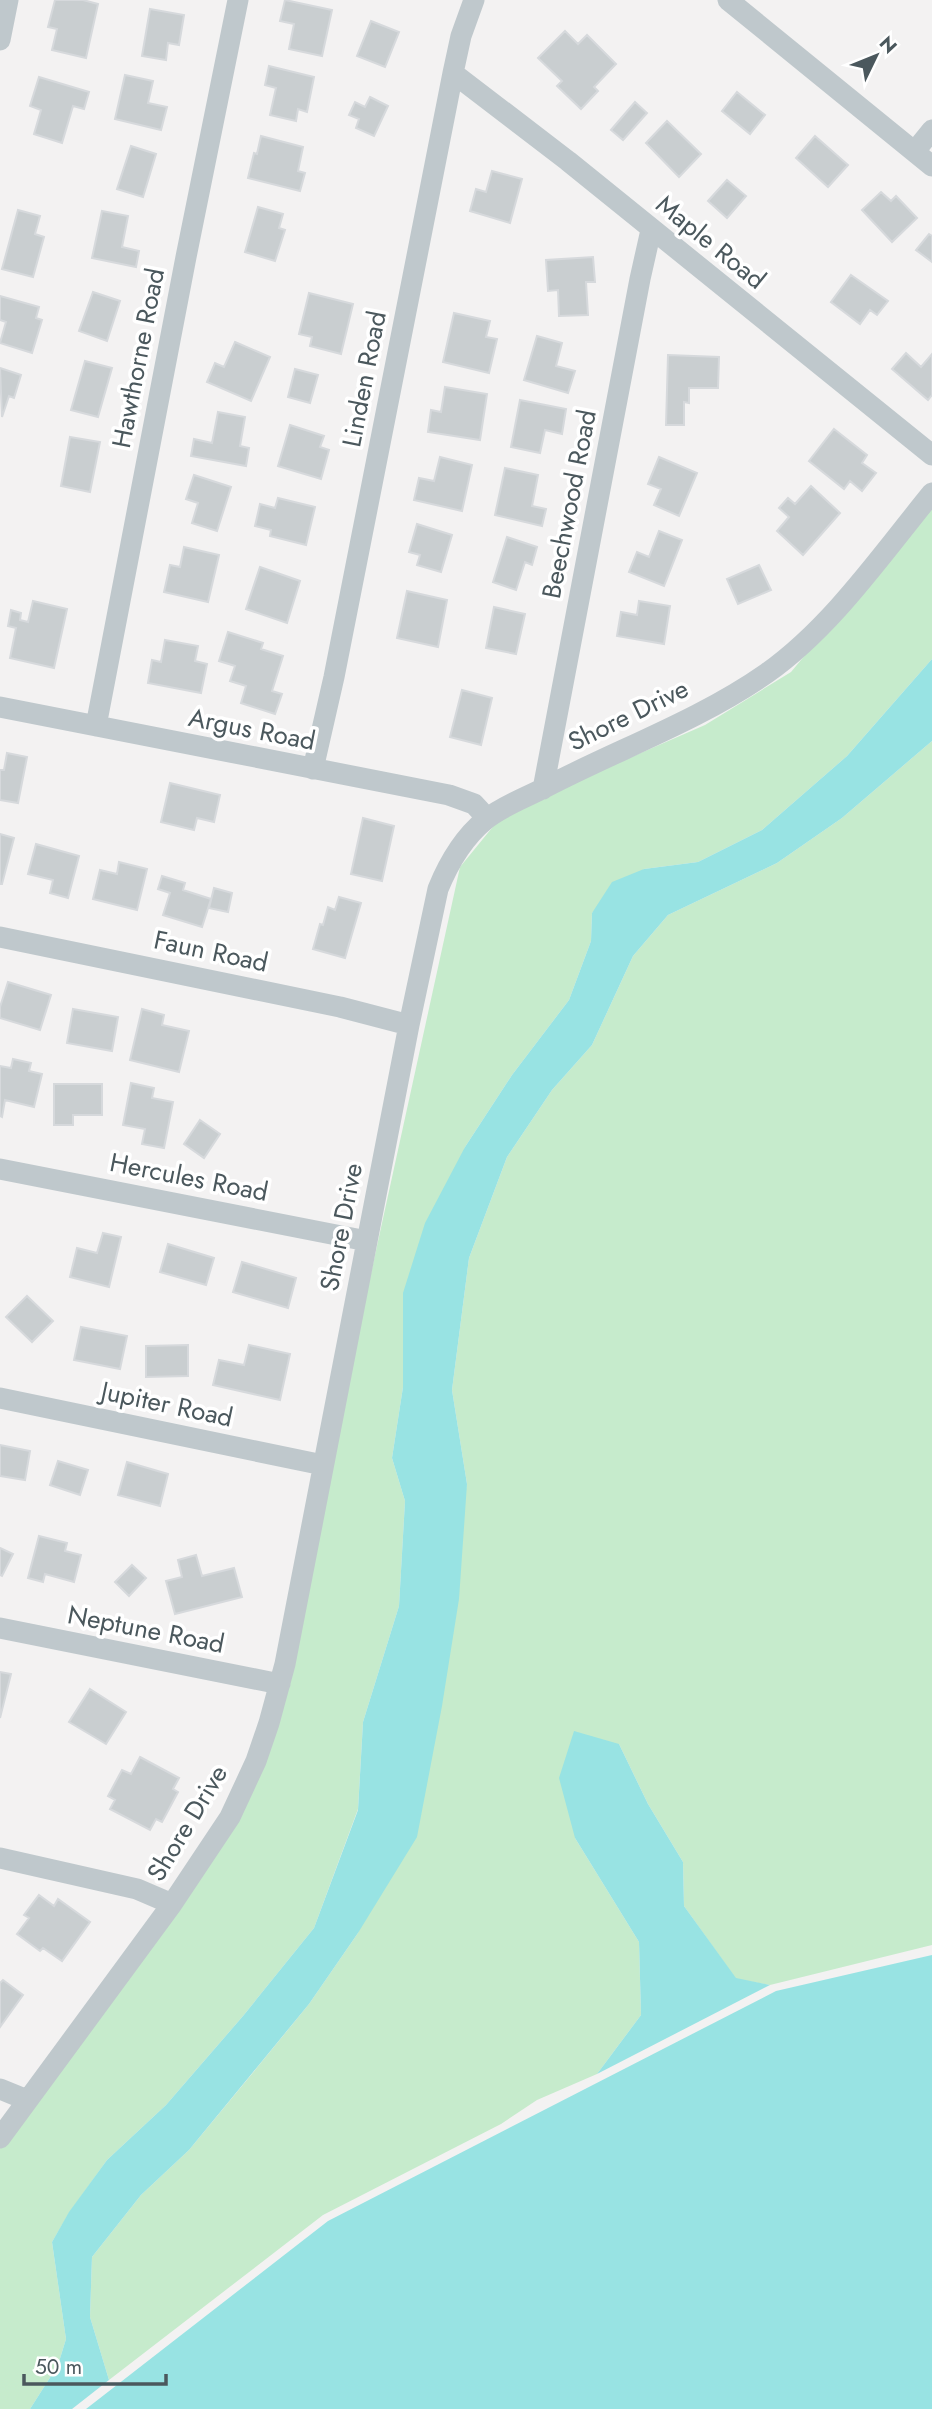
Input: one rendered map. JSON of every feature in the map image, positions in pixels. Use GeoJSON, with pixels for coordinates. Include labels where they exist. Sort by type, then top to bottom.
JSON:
{"type":"FeatureCollection","features":[{"type":"Feature","properties":{"kind":"street"},"geometry":{"type":"LineString","coordinates":[[0,40],[8,0]]}},
{"type":"Feature","properties":{"kind":"street","name":"Hawthorne Road"},"geometry":{"type":"LineString","coordinates":[[96,726],[237,0]]}},
{"type":"Feature","properties":{"kind":"street","name":"Linden Road"},"geometry":{"type":"LineString","coordinates":[[313,769],[337,663],[453,73],[461,36],[474,0]]}},
{"type":"Feature","properties":{"kind":"street"},"geometry":{"type":"LineString","coordinates":[[738,3],[932,166]]}},
{"type":"Feature","properties":{"kind":"street","name":"Maple Road"},"geometry":{"type":"LineString","coordinates":[[453,73],[568,161],[932,455]]}},
{"type":"Feature","properties":{"kind":"street"},"geometry":{"type":"LineString","coordinates":[[915,151],[932,130]]}},
{"type":"Feature","properties":{"kind":"street","name":"Beechwood Road"},"geometry":{"type":"LineString","coordinates":[[543,789],[651,230]]}},
{"type":"Feature","properties":{"kind":"street","name":"Shore Drive"},"geometry":{"type":"LineString","coordinates":[[0,2138],[172,1904],[230,1817],[256,1761],[280,1684],[409,1025],[438,889],[445,871],[460,846],[487,818],[733,695],[769,671],[803,644],[833,613],[932,493]]}},
{"type":"Feature","properties":{"kind":"street","name":"Argus Road"},"geometry":{"type":"LineString","coordinates":[[0,708],[449,795],[474,803],[487,818]]}},
{"type":"Feature","properties":{"kind":"street","name":"Faun Road"},"geometry":{"type":"LineString","coordinates":[[0,937],[340,1007],[409,1025]]}},
{"type":"Feature","properties":{"kind":"street","name":"Hercules Road"},"geometry":{"type":"LineString","coordinates":[[0,1169],[367,1241]]}},
{"type":"Feature","properties":{"kind":"street","name":"Jupiter Road"},"geometry":{"type":"LineString","coordinates":[[0,1398],[323,1465]]}},
{"type":"Feature","properties":{"kind":"street","name":"Neptune Road"},"geometry":{"type":"LineString","coordinates":[[0,1628],[280,1684]]}},
{"type":"Feature","properties":{"kind":"street"},"geometry":{"type":"LineString","coordinates":[[0,1858],[137,1889],[172,1904]]}},
{"type":"Feature","properties":{"kind":"street"},"geometry":{"type":"LineString","coordinates":[[0,2089],[27,2100]]}},
{"type":"Feature","properties":{"kind":"green space"},"geometry":{"type":"Polygon","coordinates":[[[932,503],[932,659],[847,756],[762,830],[698,862],[644,869],[592,913],[591,941],[569,1000],[512,1075],[465,1147],[403,1387],[392,1458],[405,1501],[399,1606],[363,1722],[358,1809],[314,1928],[166,2105],[107,2160],[69,2213],[52,2242],[66,2339],[58,2365],[30,2409],[0,2409],[0,2148],[244,1803],[329,1465],[460,867],[505,812],[705,725],[791,672],[932,503]]]}},
{"type":"Feature","properties":{"kind":"green space"},"geometry":{"type":"Polygon","coordinates":[[[932,741],[932,1945],[770,1985],[736,1979],[684,1906],[683,1862],[648,1804],[619,1744],[575,1838],[639,1942],[641,2015],[597,2074],[537,2100],[501,2124],[323,2215],[109,2380],[90,2317],[92,2257],[141,2195],[189,2150],[251,2075],[309,2004],[358,1933],[467,1484],[452,1390],[469,1258],[507,1157],[552,1090],[592,1045],[633,956],[668,915],[777,863],[842,818],[932,741]]]}},
{"type":"Feature","properties":{"kind":"water"},"geometry":{"type":"Polygon","coordinates":[[[932,659],[932,741],[842,818],[777,863],[668,915],[633,956],[592,1045],[552,1090],[507,1157],[469,1258],[452,1390],[467,1484],[459,1599],[417,1837],[358,1933],[309,2004],[189,2150],[141,2195],[92,2257],[90,2317],[109,2380],[72,2409],[30,2409],[58,2365],[66,2339],[52,2242],[69,2212],[107,2160],[166,2105],[314,1928],[358,1810],[363,1722],[399,1606],[405,1501],[392,1458],[403,1387],[403,1293],[425,1223],[465,1147],[512,1075],[569,1000],[591,941],[592,913],[612,882],[644,869],[698,862],[762,830],[847,756],[932,659]]]}},
{"type":"Feature","properties":{"kind":"water"},"geometry":{"type":"Polygon","coordinates":[[[574,1731],[619,1744],[648,1804],[683,1862],[684,1906],[736,1978],[770,1985],[597,2074],[641,2015],[639,1942],[575,1838],[559,1778],[574,1731]]]}},
{"type":"Feature","properties":{"kind":"water"},"geometry":{"type":"Polygon","coordinates":[[[932,1955],[932,2409],[86,2409],[328,2221],[776,1991],[932,1955]]]}},
{"type":"Feature","properties":{"kind":"building"},"geometry":{"type":"Polygon","coordinates":[[[55,0],[83,0],[98,4],[86,58],[52,50],[57,29],[48,27],[55,0]]]}},
{"type":"Feature","properties":{"kind":"building"},"geometry":{"type":"Polygon","coordinates":[[[285,0],[332,10],[322,56],[289,49],[294,24],[280,21],[285,0]]]}},
{"type":"Feature","properties":{"kind":"building"},"geometry":{"type":"Polygon","coordinates":[[[150,9],[184,15],[179,45],[168,43],[166,60],[142,56],[150,9]]]}},
{"type":"Feature","properties":{"kind":"building"},"geometry":{"type":"Polygon","coordinates":[[[371,21],[399,32],[385,67],[357,56],[371,21]]]}},
{"type":"Feature","properties":{"kind":"building"},"geometry":{"type":"Polygon","coordinates":[[[565,31],[578,44],[587,35],[616,64],[594,87],[598,91],[581,109],[557,86],[562,81],[538,58],[565,31]]]}},
{"type":"Feature","properties":{"kind":"building"},"geometry":{"type":"Polygon","coordinates":[[[269,66],[314,77],[307,112],[298,109],[296,121],[270,115],[276,88],[265,85],[269,66]]]}},
{"type":"Feature","properties":{"kind":"building"},"geometry":{"type":"Polygon","coordinates":[[[125,75],[153,81],[148,103],[167,107],[161,130],[115,119],[125,75]]]}},
{"type":"Feature","properties":{"kind":"building"},"geometry":{"type":"Polygon","coordinates":[[[39,77],[89,92],[84,109],[73,106],[62,143],[34,134],[41,110],[30,106],[39,77]]]}},
{"type":"Feature","properties":{"kind":"building"},"geometry":{"type":"Polygon","coordinates":[[[737,92],[765,115],[750,134],[722,111],[737,92]]]}},
{"type":"Feature","properties":{"kind":"building"},"geometry":{"type":"Polygon","coordinates":[[[370,97],[388,106],[374,136],[356,128],[359,119],[349,115],[355,102],[365,107],[370,97]]]}},
{"type":"Feature","properties":{"kind":"building"},"geometry":{"type":"Polygon","coordinates":[[[635,102],[647,113],[623,140],[611,130],[635,102]]]}},
{"type":"Feature","properties":{"kind":"building"},"geometry":{"type":"Polygon","coordinates":[[[667,121],[701,154],[679,177],[646,143],[667,121]]]}},
{"type":"Feature","properties":{"kind":"building"},"geometry":{"type":"Polygon","coordinates":[[[261,136],[303,147],[298,171],[305,173],[300,191],[248,178],[261,136]]]}},
{"type":"Feature","properties":{"kind":"building"},"geometry":{"type":"Polygon","coordinates":[[[815,136],[848,165],[828,187],[796,158],[815,136]]]}},
{"type":"Feature","properties":{"kind":"building"},"geometry":{"type":"Polygon","coordinates":[[[131,146],[156,154],[143,197],[117,189],[131,146]]]}},
{"type":"Feature","properties":{"kind":"building"},"geometry":{"type":"Polygon","coordinates":[[[492,171],[522,179],[510,223],[470,211],[476,189],[486,192],[492,171]]]}},
{"type":"Feature","properties":{"kind":"building"},"geometry":{"type":"Polygon","coordinates":[[[727,180],[746,196],[727,218],[708,201],[727,180]]]}},
{"type":"Feature","properties":{"kind":"building"},"geometry":{"type":"Polygon","coordinates":[[[881,192],[891,201],[896,196],[917,218],[892,242],[862,210],[881,192]]]}},
{"type":"Feature","properties":{"kind":"building"},"geometry":{"type":"Polygon","coordinates":[[[258,207],[283,214],[279,228],[285,230],[275,261],[245,252],[258,207]]]}},
{"type":"Feature","properties":{"kind":"building"},"geometry":{"type":"Polygon","coordinates":[[[18,210],[40,216],[35,234],[44,237],[33,277],[2,269],[18,210]]]}},
{"type":"Feature","properties":{"kind":"building"},"geometry":{"type":"Polygon","coordinates":[[[102,211],[128,216],[122,247],[139,251],[136,267],[92,258],[102,211]]]}},
{"type":"Feature","properties":{"kind":"building"},"geometry":{"type":"Polygon","coordinates":[[[929,234],[932,236],[932,262],[916,250],[929,234]]]}},
{"type":"Feature","properties":{"kind":"building"},"geometry":{"type":"Polygon","coordinates":[[[593,257],[595,282],[586,282],[588,315],[559,316],[558,290],[548,291],[546,260],[593,257]]]}},
{"type":"Feature","properties":{"kind":"building"},"geometry":{"type":"Polygon","coordinates":[[[851,275],[888,301],[877,315],[870,310],[860,324],[831,302],[851,275]]]}},
{"type":"Feature","properties":{"kind":"building"},"geometry":{"type":"Polygon","coordinates":[[[93,292],[120,301],[107,341],[79,331],[93,292]]]}},
{"type":"Feature","properties":{"kind":"building"},"geometry":{"type":"Polygon","coordinates":[[[309,293],[353,304],[341,354],[310,346],[312,337],[299,334],[309,293]]]}},
{"type":"Feature","properties":{"kind":"building"},"geometry":{"type":"Polygon","coordinates":[[[0,296],[39,307],[36,318],[42,320],[32,353],[0,343],[6,322],[0,320],[0,296]]]}},
{"type":"Feature","properties":{"kind":"building"},"geometry":{"type":"Polygon","coordinates":[[[454,313],[490,321],[486,337],[497,339],[489,373],[443,362],[454,313]]]}},
{"type":"Feature","properties":{"kind":"building"},"geometry":{"type":"Polygon","coordinates":[[[537,336],[562,343],[556,366],[575,371],[568,393],[524,380],[537,336]]]}},
{"type":"Feature","properties":{"kind":"building"},"geometry":{"type":"Polygon","coordinates":[[[235,342],[270,357],[251,401],[207,382],[215,363],[224,367],[235,342]]]}},
{"type":"Feature","properties":{"kind":"building"},"geometry":{"type":"Polygon","coordinates":[[[906,353],[921,367],[932,354],[932,395],[928,400],[892,369],[906,353]]]}},
{"type":"Feature","properties":{"kind":"building"},"geometry":{"type":"Polygon","coordinates":[[[668,355],[719,357],[718,388],[689,388],[689,403],[684,402],[684,425],[666,425],[668,355]]]}},
{"type":"Feature","properties":{"kind":"building"},"geometry":{"type":"Polygon","coordinates":[[[85,361],[112,368],[98,417],[71,410],[85,361]]]}},
{"type":"Feature","properties":{"kind":"building"},"geometry":{"type":"Polygon","coordinates":[[[0,368],[21,375],[14,398],[9,396],[2,417],[0,368]]]}},
{"type":"Feature","properties":{"kind":"building"},"geometry":{"type":"Polygon","coordinates":[[[295,369],[318,375],[310,403],[288,397],[295,369]]]}},
{"type":"Feature","properties":{"kind":"building"},"geometry":{"type":"Polygon","coordinates":[[[445,387],[487,394],[480,440],[428,432],[431,410],[441,412],[445,387]]]}},
{"type":"Feature","properties":{"kind":"building"},"geometry":{"type":"Polygon","coordinates":[[[520,400],[566,409],[562,434],[545,430],[540,453],[511,447],[520,400]]]}},
{"type":"Feature","properties":{"kind":"building"},"geometry":{"type":"Polygon","coordinates":[[[218,412],[245,417],[240,446],[249,448],[246,466],[191,456],[194,439],[212,443],[218,412]]]}},
{"type":"Feature","properties":{"kind":"building"},"geometry":{"type":"Polygon","coordinates":[[[290,425],[324,436],[320,447],[329,450],[321,479],[278,466],[290,425]]]}},
{"type":"Feature","properties":{"kind":"building"},"geometry":{"type":"Polygon","coordinates":[[[834,429],[867,455],[862,463],[876,473],[862,491],[850,481],[844,489],[809,461],[834,429]]]}},
{"type":"Feature","properties":{"kind":"building"},"geometry":{"type":"Polygon","coordinates":[[[70,437],[100,442],[90,492],[61,486],[70,437]]]}},
{"type":"Feature","properties":{"kind":"building"},"geometry":{"type":"Polygon","coordinates":[[[440,457],[472,465],[462,511],[414,500],[419,478],[434,481],[440,457]]]}},
{"type":"Feature","properties":{"kind":"building"},"geometry":{"type":"Polygon","coordinates":[[[659,457],[697,473],[679,516],[654,505],[661,489],[648,484],[659,457]]]}},
{"type":"Feature","properties":{"kind":"building"},"geometry":{"type":"Polygon","coordinates":[[[505,468],[538,475],[532,506],[546,509],[542,526],[495,515],[505,468]]]}},
{"type":"Feature","properties":{"kind":"building"},"geometry":{"type":"Polygon","coordinates":[[[194,475],[231,487],[217,531],[192,523],[198,503],[186,499],[194,475]]]}},
{"type":"Feature","properties":{"kind":"building"},"geometry":{"type":"Polygon","coordinates":[[[811,486],[840,513],[803,555],[777,531],[789,517],[779,508],[788,498],[795,504],[811,486]]]}},
{"type":"Feature","properties":{"kind":"building"},"geometry":{"type":"Polygon","coordinates":[[[278,498],[315,507],[306,545],[270,536],[271,530],[255,526],[260,504],[275,508],[278,498]]]}},
{"type":"Feature","properties":{"kind":"building"},"geometry":{"type":"Polygon","coordinates":[[[417,524],[452,535],[441,572],[417,565],[420,555],[409,552],[417,524]]]}},
{"type":"Feature","properties":{"kind":"building"},"geometry":{"type":"Polygon","coordinates":[[[659,531],[682,540],[664,586],[629,572],[637,552],[649,557],[659,531]]]}},
{"type":"Feature","properties":{"kind":"building"},"geometry":{"type":"Polygon","coordinates":[[[507,537],[537,547],[532,565],[525,562],[516,590],[493,582],[507,537]]]}},
{"type":"Feature","properties":{"kind":"building"},"geometry":{"type":"Polygon","coordinates":[[[184,547],[219,555],[208,602],[164,592],[170,565],[180,567],[184,547]]]}},
{"type":"Feature","properties":{"kind":"building"},"geometry":{"type":"Polygon","coordinates":[[[759,565],[771,590],[738,604],[727,579],[759,565]]]}},
{"type":"Feature","properties":{"kind":"building"},"geometry":{"type":"Polygon","coordinates":[[[260,567],[300,581],[287,623],[246,609],[260,567]]]}},
{"type":"Feature","properties":{"kind":"building"},"geometry":{"type":"Polygon","coordinates":[[[407,591],[447,600],[438,647],[397,638],[407,591]]]}},
{"type":"Feature","properties":{"kind":"building"},"geometry":{"type":"Polygon","coordinates":[[[33,601],[67,609],[54,668],[10,658],[16,628],[8,626],[11,610],[21,613],[20,620],[28,622],[33,601]]]}},
{"type":"Feature","properties":{"kind":"building"},"geometry":{"type":"Polygon","coordinates":[[[639,601],[670,606],[664,644],[617,636],[621,612],[637,615],[639,601]]]}},
{"type":"Feature","properties":{"kind":"building"},"geometry":{"type":"Polygon","coordinates":[[[494,607],[525,614],[516,654],[486,648],[494,607]]]}},
{"type":"Feature","properties":{"kind":"building"},"geometry":{"type":"Polygon","coordinates":[[[228,632],[263,643],[261,649],[283,656],[272,691],[282,694],[275,714],[241,703],[246,686],[230,681],[235,666],[219,661],[228,632]]]}},
{"type":"Feature","properties":{"kind":"building"},"geometry":{"type":"Polygon","coordinates":[[[165,640],[198,646],[195,661],[207,664],[201,693],[148,683],[152,660],[161,662],[165,640]]]}},
{"type":"Feature","properties":{"kind":"building"},"geometry":{"type":"Polygon","coordinates":[[[462,690],[492,698],[481,745],[450,737],[462,690]]]}},
{"type":"Feature","properties":{"kind":"building"},"geometry":{"type":"Polygon","coordinates":[[[7,753],[27,757],[18,803],[0,800],[0,770],[4,770],[7,753]]]}},
{"type":"Feature","properties":{"kind":"building"},"geometry":{"type":"Polygon","coordinates":[[[170,783],[220,795],[214,822],[197,818],[194,830],[161,822],[170,783]]]}},
{"type":"Feature","properties":{"kind":"building"},"geometry":{"type":"Polygon","coordinates":[[[363,818],[394,826],[382,881],[351,874],[363,818]]]}},
{"type":"Feature","properties":{"kind":"building"},"geometry":{"type":"Polygon","coordinates":[[[0,834],[14,838],[2,884],[0,884],[0,834]]]}},
{"type":"Feature","properties":{"kind":"building"},"geometry":{"type":"Polygon","coordinates":[[[36,844],[79,856],[68,898],[50,893],[53,880],[28,874],[36,844]]]}},
{"type":"Feature","properties":{"kind":"building"},"geometry":{"type":"Polygon","coordinates":[[[119,862],[147,869],[137,910],[93,899],[100,870],[117,874],[119,862]]]}},
{"type":"Feature","properties":{"kind":"building"},"geometry":{"type":"Polygon","coordinates":[[[162,876],[185,883],[183,890],[211,899],[202,927],[163,915],[170,893],[158,889],[162,876]]]}},
{"type":"Feature","properties":{"kind":"building"},"geometry":{"type":"Polygon","coordinates":[[[214,888],[232,893],[228,912],[209,908],[214,888]]]}},
{"type":"Feature","properties":{"kind":"building"},"geometry":{"type":"Polygon","coordinates":[[[339,897],[361,903],[345,958],[313,949],[328,907],[335,910],[339,897]]]}},
{"type":"Feature","properties":{"kind":"building"},"geometry":{"type":"Polygon","coordinates":[[[8,982],[51,995],[40,1030],[0,1018],[0,1007],[8,982]]]}},
{"type":"Feature","properties":{"kind":"building"},"geometry":{"type":"Polygon","coordinates":[[[73,1009],[118,1017],[112,1051],[67,1043],[73,1009]]]}},
{"type":"Feature","properties":{"kind":"building"},"geometry":{"type":"Polygon","coordinates":[[[142,1009],[164,1015],[162,1025],[189,1031],[179,1072],[130,1060],[142,1009]]]}},
{"type":"Feature","properties":{"kind":"building"},"geometry":{"type":"Polygon","coordinates":[[[13,1059],[31,1063],[29,1071],[42,1074],[34,1107],[5,1100],[2,1117],[0,1066],[11,1068],[13,1059]]]}},
{"type":"Feature","properties":{"kind":"building"},"geometry":{"type":"Polygon","coordinates":[[[131,1083],[154,1088],[152,1098],[173,1102],[164,1148],[142,1144],[145,1129],[123,1125],[131,1083]]]}},
{"type":"Feature","properties":{"kind":"building"},"geometry":{"type":"Polygon","coordinates":[[[54,1084],[102,1084],[102,1115],[73,1115],[73,1125],[54,1125],[54,1084]]]}},
{"type":"Feature","properties":{"kind":"building"},"geometry":{"type":"Polygon","coordinates":[[[200,1120],[220,1134],[204,1158],[184,1144],[200,1120]]]}},
{"type":"Feature","properties":{"kind":"building"},"geometry":{"type":"Polygon","coordinates":[[[103,1233],[121,1237],[109,1287],[70,1277],[77,1248],[97,1253],[103,1233]]]}},
{"type":"Feature","properties":{"kind":"building"},"geometry":{"type":"Polygon","coordinates":[[[168,1244],[214,1258],[206,1285],[160,1272],[168,1244]]]}},
{"type":"Feature","properties":{"kind":"building"},"geometry":{"type":"Polygon","coordinates":[[[242,1262],[296,1278],[288,1308],[233,1292],[242,1262]]]}},
{"type":"Feature","properties":{"kind":"building"},"geometry":{"type":"Polygon","coordinates":[[[27,1296],[53,1321],[32,1342],[6,1317],[27,1296]]]}},
{"type":"Feature","properties":{"kind":"building"},"geometry":{"type":"Polygon","coordinates":[[[81,1327],[127,1336],[120,1369],[74,1360],[81,1327]]]}},
{"type":"Feature","properties":{"kind":"building"},"geometry":{"type":"Polygon","coordinates":[[[188,1345],[188,1376],[146,1377],[146,1346],[188,1345]]]}},
{"type":"Feature","properties":{"kind":"building"},"geometry":{"type":"Polygon","coordinates":[[[249,1345],[290,1354],[280,1400],[213,1385],[219,1360],[244,1365],[249,1345]]]}},
{"type":"Feature","properties":{"kind":"building"},"geometry":{"type":"Polygon","coordinates":[[[0,1445],[30,1451],[25,1480],[0,1476],[0,1445]]]}},
{"type":"Feature","properties":{"kind":"building"},"geometry":{"type":"Polygon","coordinates":[[[58,1461],[88,1470],[80,1495],[50,1485],[58,1461]]]}},
{"type":"Feature","properties":{"kind":"building"},"geometry":{"type":"Polygon","coordinates":[[[127,1462],[168,1474],[160,1506],[118,1495],[127,1462]]]}},
{"type":"Feature","properties":{"kind":"building"},"geometry":{"type":"Polygon","coordinates":[[[39,1536],[67,1543],[65,1551],[81,1555],[74,1582],[45,1574],[43,1582],[28,1578],[39,1536]]]}},
{"type":"Feature","properties":{"kind":"building"},"geometry":{"type":"Polygon","coordinates":[[[0,1548],[13,1554],[2,1576],[0,1575],[0,1548]]]}},
{"type":"Feature","properties":{"kind":"building"},"geometry":{"type":"Polygon","coordinates":[[[196,1555],[202,1576],[234,1568],[242,1597],[175,1614],[166,1581],[182,1577],[178,1560],[196,1555]]]}},
{"type":"Feature","properties":{"kind":"building"},"geometry":{"type":"Polygon","coordinates":[[[132,1565],[146,1578],[129,1596],[115,1582],[132,1565]]]}},
{"type":"Feature","properties":{"kind":"building"},"geometry":{"type":"Polygon","coordinates":[[[0,1672],[11,1674],[0,1718],[0,1672]]]}},
{"type":"Feature","properties":{"kind":"building"},"geometry":{"type":"Polygon","coordinates":[[[90,1689],[126,1712],[106,1744],[69,1722],[90,1689]]]}},
{"type":"Feature","properties":{"kind":"building"},"geometry":{"type":"Polygon","coordinates":[[[140,1757],[179,1778],[173,1789],[178,1792],[162,1822],[156,1819],[150,1830],[110,1809],[115,1800],[108,1796],[122,1770],[131,1774],[140,1757]]]}},
{"type":"Feature","properties":{"kind":"building"},"geometry":{"type":"Polygon","coordinates":[[[39,1895],[54,1906],[58,1899],[90,1922],[62,1961],[43,1948],[40,1951],[17,1934],[29,1918],[24,1915],[39,1895]]]}},
{"type":"Feature","properties":{"kind":"building"},"geometry":{"type":"Polygon","coordinates":[[[3,1980],[23,1995],[0,2027],[0,1983],[3,1980]]]}}]}
